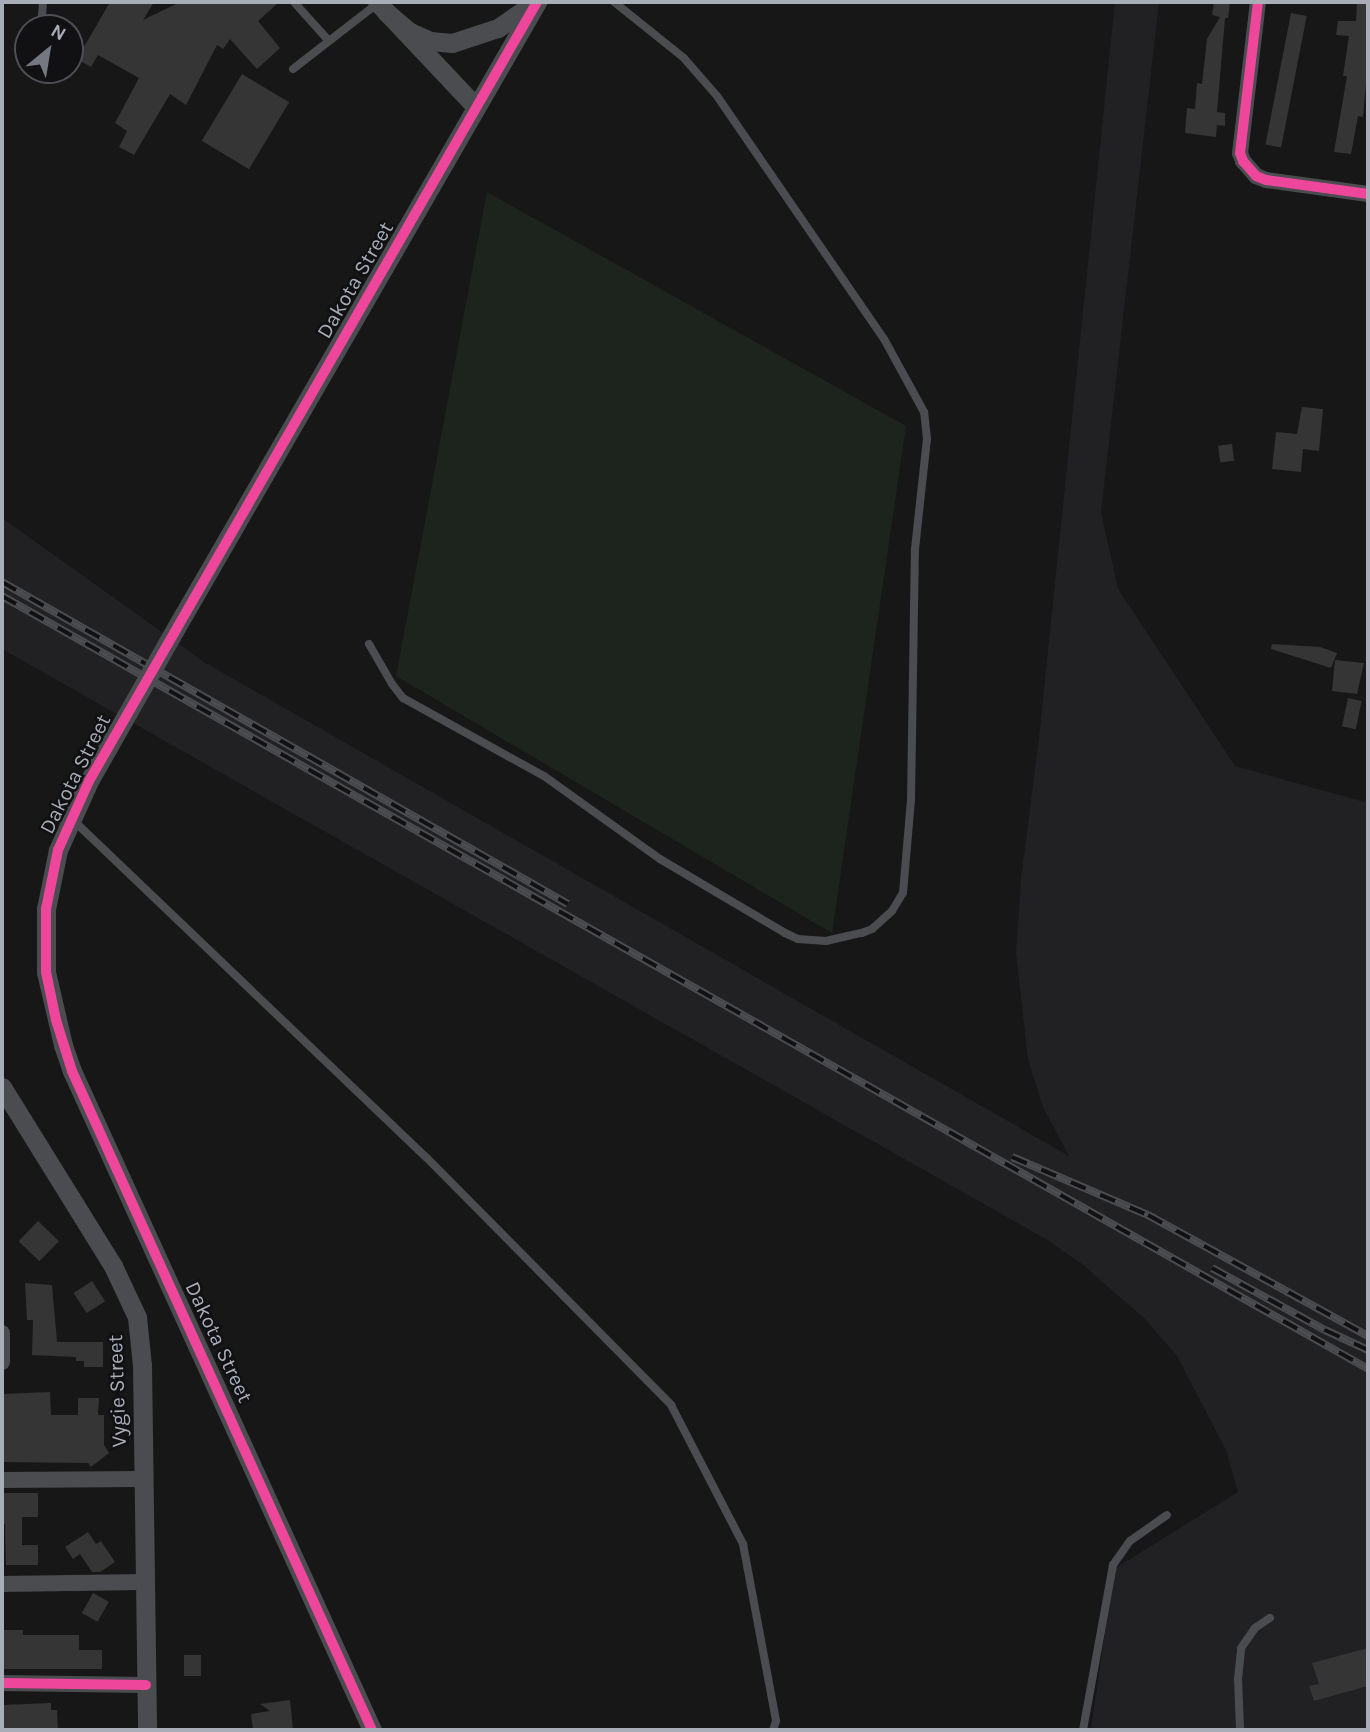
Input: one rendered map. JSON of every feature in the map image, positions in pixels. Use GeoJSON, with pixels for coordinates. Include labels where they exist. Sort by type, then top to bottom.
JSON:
{"type":"FeatureCollection","features":[{"type":"Feature","properties":{"kind":"street"},"geometry":{"type":"LineString","coordinates":[[380,6],[410,32],[430,41],[452,43],[498,28],[536,2]]}},
{"type":"Feature","properties":{"kind":"street","name":"Dakota Street"},"geometry":{"type":"LineString","coordinates":[[372,1730],[235,1422],[72,1072],[46,972],[46,909],[58,850],[89,781],[536,2]]}},
{"type":"Feature","properties":{"kind":"street"},"geometry":{"type":"LineString","coordinates":[[1258,2],[1240,153],[1247,168],[1266,180],[1368,194]]}},
{"type":"Feature","properties":{"kind":"street"},"geometry":{"type":"LineString","coordinates":[[380,6],[476,107]]}},
{"type":"Feature","properties":{"kind":"street","name":"Vygie Street"},"geometry":{"type":"LineString","coordinates":[[2,1087],[113,1266],[134,1307],[142,1365],[147,1730]]}},
{"type":"Feature","properties":{"kind":"street"},"geometry":{"type":"LineString","coordinates":[[2,1333],[2,1362]]}},
{"type":"Feature","properties":{"kind":"street"},"geometry":{"type":"LineString","coordinates":[[2,1480],[142,1479]]}},
{"type":"Feature","properties":{"kind":"street"},"geometry":{"type":"LineString","coordinates":[[2,1584],[144,1583]]}},
{"type":"Feature","properties":{"kind":"street"},"geometry":{"type":"LineString","coordinates":[[2,1683],[146,1685]]}},
{"type":"Feature","properties":{"kind":"lane"},"geometry":{"type":"LineString","coordinates":[[294,2],[329,41]]}},
{"type":"Feature","properties":{"kind":"lane"},"geometry":{"type":"LineString","coordinates":[[369,644],[391,684],[404,698],[544,775],[660,859],[785,933],[798,939],[825,942],[862,933],[872,929],[892,911],[903,893],[911,812],[915,549],[928,439],[924,412],[884,339],[724,106],[684,58],[614,2]]}},
{"type":"Feature","properties":{"kind":"lane"},"geometry":{"type":"LineString","coordinates":[[293,69],[380,6]]}},
{"type":"Feature","properties":{"kind":"lane"},"geometry":{"type":"LineString","coordinates":[[71,818],[426,1157],[671,1405],[743,1544],[776,1721],[773,1730]]}},
{"type":"Feature","properties":{"kind":"lane"},"geometry":{"type":"LineString","coordinates":[[1083,1730],[1113,1565],[1130,1541],[1167,1515]]}},
{"type":"Feature","properties":{"kind":"lane"},"geometry":{"type":"LineString","coordinates":[[1240,1730],[1238,1679],[1241,1648],[1255,1628],[1270,1618]]}},
{"type":"Feature","properties":{"kind":"shaded area"},"geometry":{"type":"Polygon","coordinates":[[[1115,2],[1159,2],[1101,512],[1118,589],[1235,766],[1368,803],[1368,1730],[1091,1730],[1114,1569],[1238,1492],[1226,1450],[1177,1356],[1145,1319],[1082,1264],[1046,1239],[2,649],[2,518],[204,662],[1069,1156],[1043,1107],[1028,1059],[1016,953],[1021,879],[1039,738],[1115,2]]]}},
{"type":"Feature","properties":{"kind":"shaded area"},"geometry":{"type":"Polygon","coordinates":[[[487,192],[906,426],[832,933],[396,676],[487,192]]]}},
{"type":"Feature","properties":{"kind":"building"},"geometry":{"type":"Polygon","coordinates":[[[110,2],[154,2],[143,20],[180,2],[279,2],[258,21],[280,48],[257,69],[230,39],[223,49],[217,45],[186,105],[170,94],[134,155],[119,147],[127,131],[115,123],[139,78],[98,55],[91,67],[84,63],[84,47],[110,2]]]}},
{"type":"Feature","properties":{"kind":"building"},"geometry":{"type":"Polygon","coordinates":[[[1214,2],[1230,2],[1228,18],[1225,18],[1217,112],[1225,113],[1225,126],[1217,125],[1216,137],[1185,133],[1187,108],[1195,109],[1197,83],[1202,84],[1207,39],[1220,17],[1212,15],[1214,2]]]}},
{"type":"Feature","properties":{"kind":"building"},"geometry":{"type":"Polygon","coordinates":[[[1357,2],[1368,2],[1368,60],[1363,117],[1358,116],[1351,154],[1334,152],[1347,76],[1343,76],[1349,36],[1336,35],[1338,21],[1356,21],[1357,2]]]}},
{"type":"Feature","properties":{"kind":"building"},"geometry":{"type":"Polygon","coordinates":[[[1291,13],[1307,16],[1281,148],[1265,145],[1291,13]]]}},
{"type":"Feature","properties":{"kind":"building"},"geometry":{"type":"Polygon","coordinates":[[[242,74],[289,102],[249,169],[202,141],[242,74]]]}},
{"type":"Feature","properties":{"kind":"building"},"geometry":{"type":"Polygon","coordinates":[[[1302,407],[1323,409],[1319,451],[1303,449],[1301,472],[1272,469],[1276,432],[1297,434],[1302,407]]]}},
{"type":"Feature","properties":{"kind":"building"},"geometry":{"type":"Polygon","coordinates":[[[1232,444],[1234,461],[1220,463],[1218,446],[1232,444]]]}},
{"type":"Feature","properties":{"kind":"building"},"geometry":{"type":"Polygon","coordinates":[[[1272,644],[1320,647],[1337,653],[1331,668],[1271,649],[1272,644]]]}},
{"type":"Feature","properties":{"kind":"building"},"geometry":{"type":"Polygon","coordinates":[[[1335,660],[1364,663],[1357,694],[1332,691],[1335,660]]]}},
{"type":"Feature","properties":{"kind":"building"},"geometry":{"type":"Polygon","coordinates":[[[1348,698],[1362,701],[1356,729],[1342,726],[1348,698]]]}},
{"type":"Feature","properties":{"kind":"building"},"geometry":{"type":"Polygon","coordinates":[[[38,1221],[59,1241],[39,1261],[19,1241],[38,1221]]]}},
{"type":"Feature","properties":{"kind":"building"},"geometry":{"type":"Polygon","coordinates":[[[92,1281],[105,1301],[87,1313],[74,1293],[92,1281]]]}},
{"type":"Feature","properties":{"kind":"building"},"geometry":{"type":"Polygon","coordinates":[[[25,1283],[52,1285],[57,1342],[103,1342],[103,1367],[84,1367],[84,1361],[76,1361],[76,1357],[32,1355],[33,1320],[27,1320],[25,1283]]]}},
{"type":"Feature","properties":{"kind":"building"},"geometry":{"type":"Polygon","coordinates":[[[50,1392],[51,1415],[78,1415],[78,1398],[99,1398],[98,1415],[104,1415],[104,1445],[109,1453],[91,1467],[88,1463],[2,1462],[2,1394],[50,1392]]]}},
{"type":"Feature","properties":{"kind":"building"},"geometry":{"type":"Polygon","coordinates":[[[4,1493],[38,1493],[38,1517],[22,1517],[22,1545],[38,1545],[38,1565],[6,1565],[5,1524],[2,1524],[4,1493]]]}},
{"type":"Feature","properties":{"kind":"building"},"geometry":{"type":"Polygon","coordinates":[[[88,1532],[96,1544],[101,1541],[115,1562],[100,1572],[92,1572],[80,1554],[73,1559],[65,1547],[88,1532]]]}},
{"type":"Feature","properties":{"kind":"building"},"geometry":{"type":"Polygon","coordinates":[[[93,1593],[109,1602],[98,1622],[82,1613],[93,1593]]]}},
{"type":"Feature","properties":{"kind":"building"},"geometry":{"type":"Polygon","coordinates":[[[2,1630],[23,1630],[23,1635],[79,1635],[79,1650],[102,1650],[102,1669],[2,1669],[2,1630]]]}},
{"type":"Feature","properties":{"kind":"building"},"geometry":{"type":"Polygon","coordinates":[[[1368,1648],[1368,1686],[1314,1701],[1309,1686],[1319,1684],[1312,1663],[1368,1648]]]}},
{"type":"Feature","properties":{"kind":"building"},"geometry":{"type":"Polygon","coordinates":[[[184,1655],[201,1655],[201,1676],[184,1676],[184,1655]]]}},
{"type":"Feature","properties":{"kind":"building"},"geometry":{"type":"Polygon","coordinates":[[[290,1700],[293,1730],[253,1730],[251,1714],[270,1711],[260,1704],[290,1700]]]}},
{"type":"Feature","properties":{"kind":"building"},"geometry":{"type":"Polygon","coordinates":[[[51,1703],[51,1710],[57,1710],[58,1730],[2,1730],[2,1705],[51,1703]]]}},
{"type":"Feature","properties":{"kind":"railway"},"geometry":{"type":"LineString","coordinates":[[2,582],[568,904]]}},
{"type":"Feature","properties":{"kind":"railway"},"geometry":{"type":"LineString","coordinates":[[2,596],[1368,1369]]}},
{"type":"Feature","properties":{"kind":"railway"},"geometry":{"type":"LineString","coordinates":[[1012,1157],[1148,1215],[1368,1336]]}},
{"type":"Feature","properties":{"kind":"railway"},"geometry":{"type":"LineString","coordinates":[[1212,1268],[1325,1330],[1368,1350]]}},
{"type":"Feature","properties":{"kind":"cycle path"},"geometry":{"type":"LineString","coordinates":[[372,1730],[72,1071],[56,1020],[46,972],[46,909],[58,850],[89,781],[537,2]]}},
{"type":"Feature","properties":{"kind":"cycle path"},"geometry":{"type":"LineString","coordinates":[[1258,2],[1240,153],[1243,161],[1256,176],[1266,180],[1368,194]]}},
{"type":"Feature","properties":{"kind":"cycle path"},"geometry":{"type":"LineString","coordinates":[[2,1683],[146,1685]]}}]}
